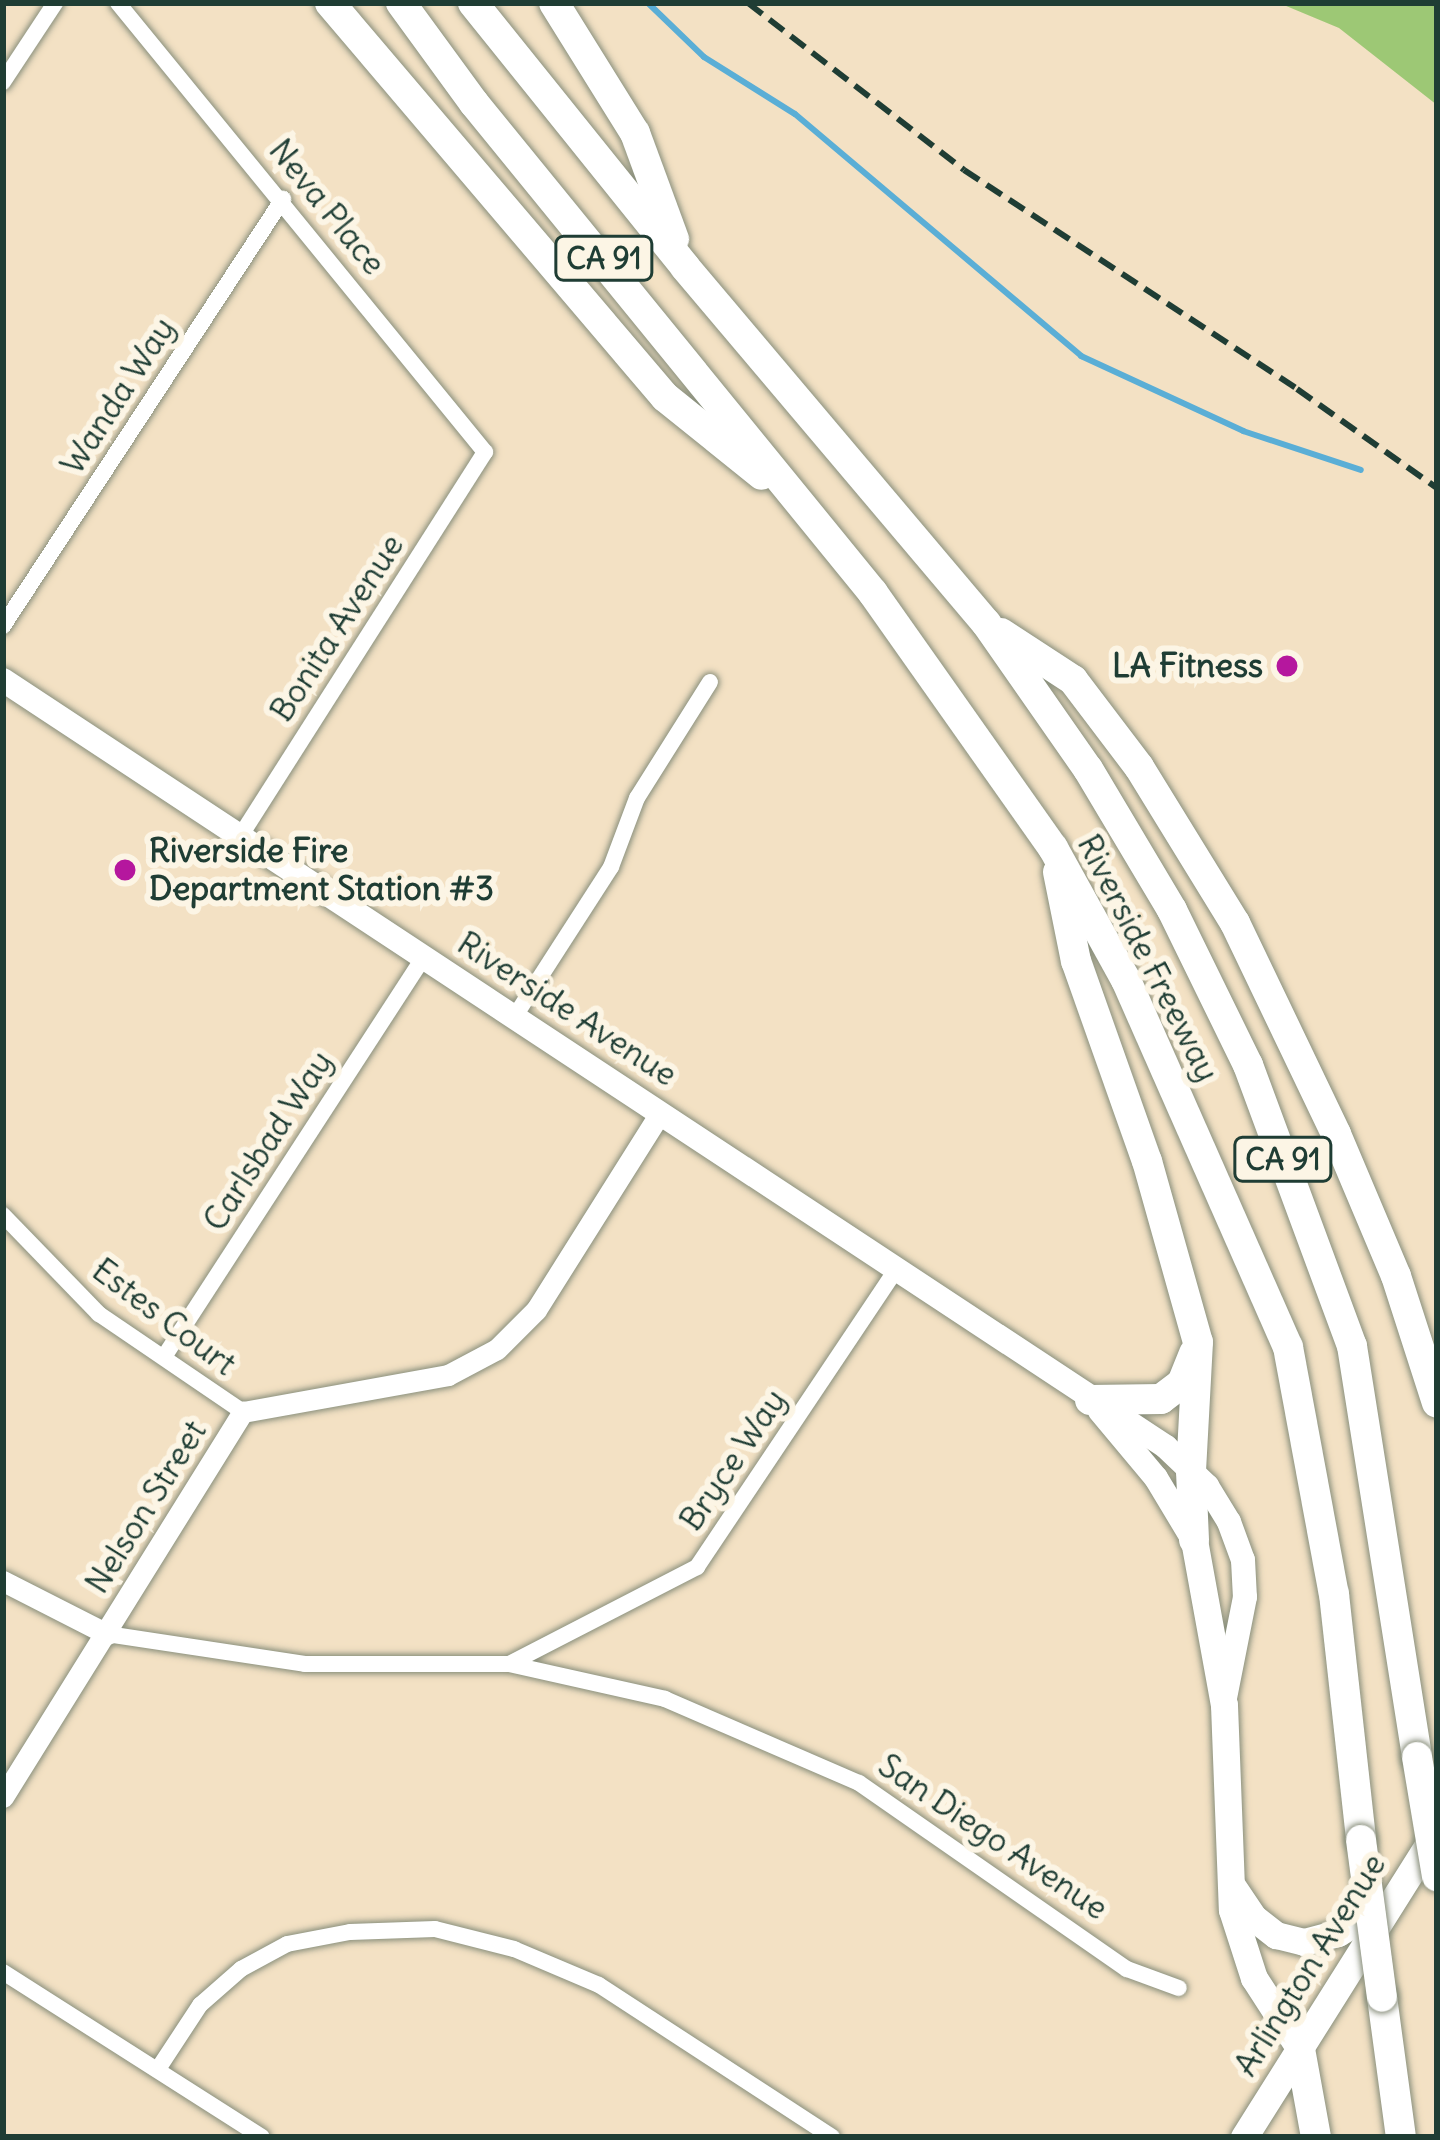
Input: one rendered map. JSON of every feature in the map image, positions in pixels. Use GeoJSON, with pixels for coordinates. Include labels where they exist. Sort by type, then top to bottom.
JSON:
{"type":"FeatureCollection","features":[{"type":"Feature","properties":{"kind":"highway"},"geometry":{"type":"LineString","coordinates":[[330,3],[664,397],[808,512]]}},
{"type":"Feature","properties":{"kind":"highway","name":"Riverside Freeway"},"geometry":{"type":"LineString","coordinates":[[401,3],[474,103],[808,512],[1053,848],[1135,999],[1288,1347],[1334,1594],[1401,2137]]}},
{"type":"Feature","properties":{"kind":"highway","name":"Riverside Freeway"},"geometry":{"type":"LineString","coordinates":[[473,3],[685,267],[986,622],[1088,769],[1172,910],[1248,1065],[1352,1346],[1437,1876]]}},
{"type":"Feature","properties":{"kind":"highway"},"geometry":{"type":"LineString","coordinates":[[554,3],[635,133],[685,267]]}},
{"type":"Feature","properties":{"kind":"highway"},"geometry":{"type":"LineString","coordinates":[[986,622],[1072,680],[1139,767],[1235,923],[1396,1276],[1437,1403]]}},
{"type":"Feature","properties":{"kind":"highway"},"geometry":{"type":"LineString","coordinates":[[1053,848],[1076,961],[1147,1162],[1198,1342],[1191,1472],[1194,1540]]}},
{"type":"Feature","properties":{"kind":"highway"},"geometry":{"type":"LineString","coordinates":[[1090,1400],[1161,1399],[1182,1383],[1198,1342]]}},
{"type":"Feature","properties":{"kind":"highway"},"geometry":{"type":"LineString","coordinates":[[1300,2049],[1316,2137]]}},
{"type":"Feature","properties":{"kind":"main road","name":"Riverside Avenue"},"geometry":{"type":"LineString","coordinates":[[3,680],[1090,1400],[1130,1420],[1191,1472],[1229,1522],[1243,1560],[1240,1637],[1224,1705]]}},
{"type":"Feature","properties":{"kind":"main road","name":"Riverside Avenue"},"geometry":{"type":"LineString","coordinates":[[1090,1400],[1135,1450],[1194,1540],[1224,1705],[1231,1884],[1242,1952],[1300,2049]]}},
{"type":"Feature","properties":{"kind":"main road","name":"Arlington Avenue"},"geometry":{"type":"LineString","coordinates":[[1244,2137],[1437,1831]]}},
{"type":"Feature","properties":{"kind":"main road"},"geometry":{"type":"LineString","coordinates":[[1231,1884],[1254,1918],[1276,1935],[1304,1942],[1338,1933],[1393,1899]]}},
{"type":"Feature","properties":{"kind":"street"},"geometry":{"type":"LineString","coordinates":[[3,82],[55,3]]}},
{"type":"Feature","properties":{"kind":"street","name":"Neva Place"},"geometry":{"type":"LineString","coordinates":[[118,3],[283,199],[485,452]]}},
{"type":"Feature","properties":{"kind":"street","name":"Wanda Way"},"geometry":{"type":"LineString","coordinates":[[3,626],[283,199]]}},
{"type":"Feature","properties":{"kind":"street","name":"Bonita Avenue"},"geometry":{"type":"LineString","coordinates":[[240,836],[485,452]]}},
{"type":"Feature","properties":{"kind":"street"},"geometry":{"type":"LineString","coordinates":[[515,1016],[611,866],[638,797],[710,682]]}},
{"type":"Feature","properties":{"kind":"street","name":"Carlsbad Way"},"geometry":{"type":"LineString","coordinates":[[164,1357],[423,958]]}},
{"type":"Feature","properties":{"kind":"street","name":"Nelson Street"},"geometry":{"type":"LineString","coordinates":[[3,1797],[243,1412],[448,1375],[497,1349],[536,1310],[660,1113]]}},
{"type":"Feature","properties":{"kind":"street","name":"Estes Court"},"geometry":{"type":"LineString","coordinates":[[3,1215],[99,1314],[243,1412]]}},
{"type":"Feature","properties":{"kind":"street","name":"Bryce Way"},"geometry":{"type":"LineString","coordinates":[[509,1664],[697,1567],[896,1270]]}},
{"type":"Feature","properties":{"kind":"street","name":"San Diego Avenue"},"geometry":{"type":"LineString","coordinates":[[3,1581],[107,1634],[305,1664],[509,1664],[665,1699],[859,1783],[1127,1969],[1179,1988]]}},
{"type":"Feature","properties":{"kind":"street"},"geometry":{"type":"LineString","coordinates":[[158,2069],[200,2005],[241,1969],[286,1944],[350,1932],[434,1929],[514,1949],[599,1985],[832,2137]]}},
{"type":"Feature","properties":{"kind":"street"},"geometry":{"type":"LineString","coordinates":[[3,1972],[262,2137]]}},
{"type":"Feature","properties":{"kind":"green space"},"geometry":{"type":"Polygon","coordinates":[[[1279,3],[1437,3],[1437,105],[1339,28],[1279,3]]]}},
{"type":"Feature","properties":{"kind":"waterway"},"geometry":{"type":"LineString","coordinates":[[648,3],[704,57],[795,114],[1081,356],[1243,431],[1361,470]]}},
{"type":"Feature","properties":{"kind":"railway"},"geometry":{"type":"LineString","coordinates":[[748,3],[964,170],[1297,389],[1437,488]]}},
{"type":"Feature","properties":{"kind":"place","name":"LA Fitness"},"geometry":{"type":"Point","coordinates":[1287,666]}},
{"type":"Feature","properties":{"kind":"place","name":"Riverside Fire Department Station #3"},"geometry":{"type":"Point","coordinates":[125,870]}}]}
